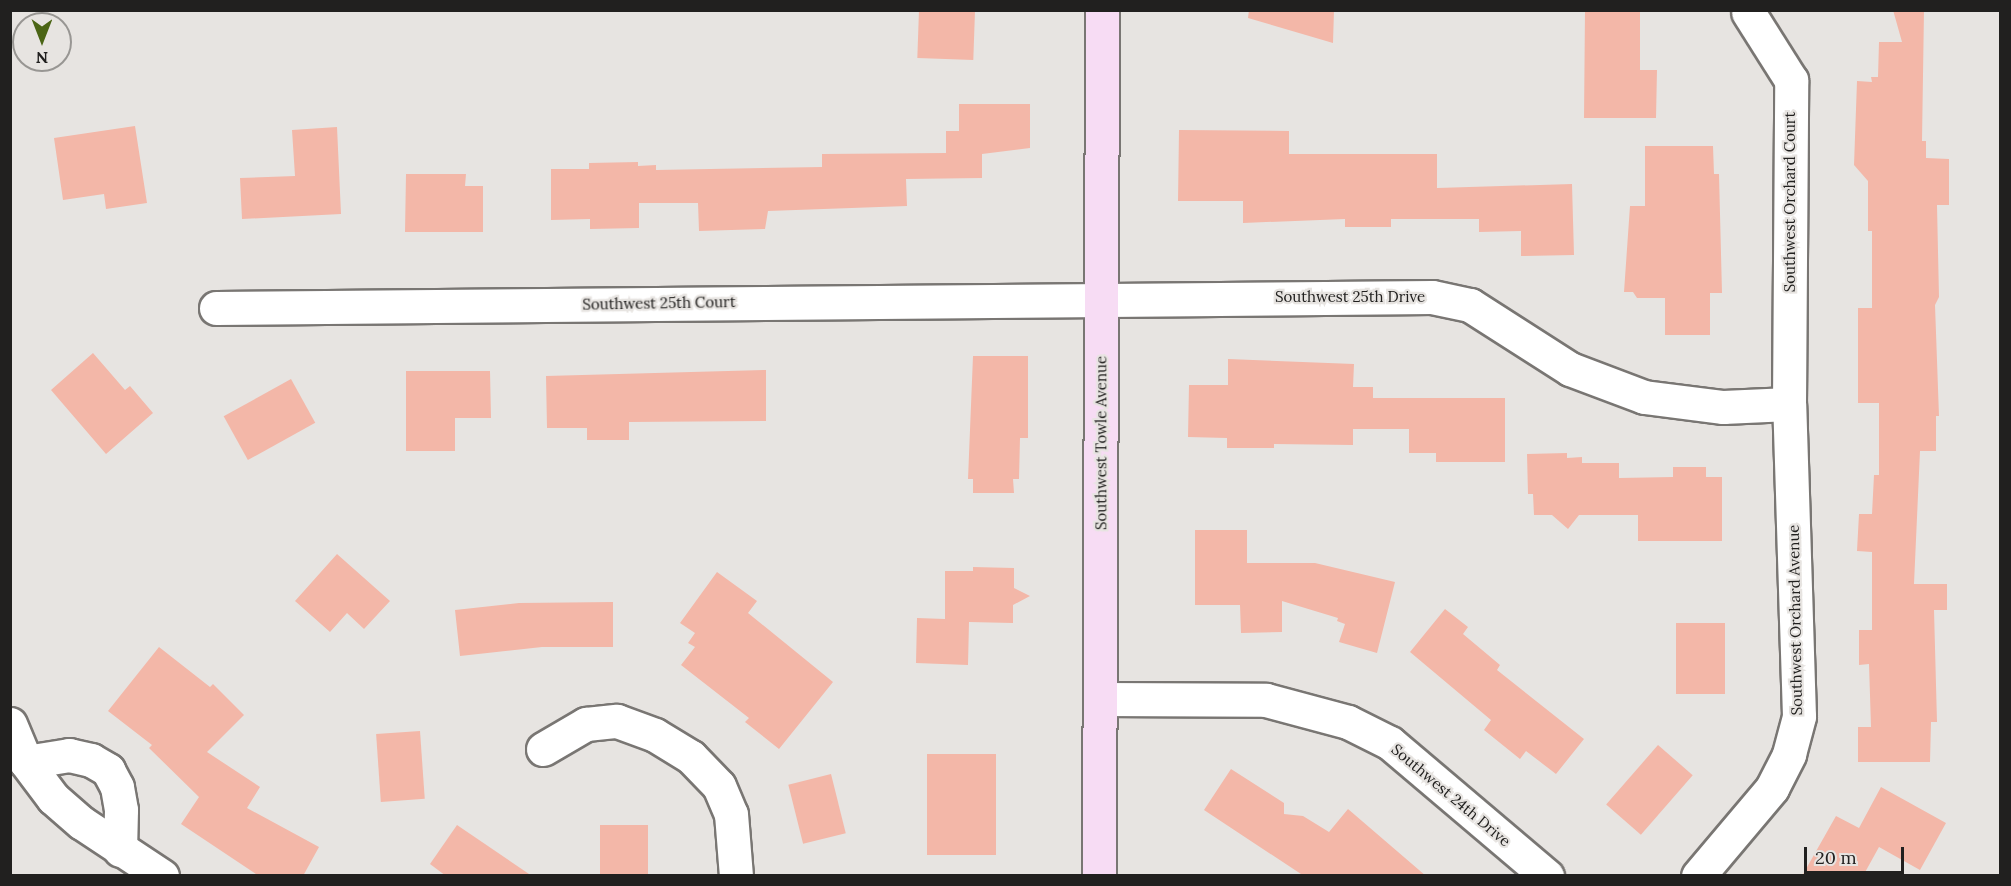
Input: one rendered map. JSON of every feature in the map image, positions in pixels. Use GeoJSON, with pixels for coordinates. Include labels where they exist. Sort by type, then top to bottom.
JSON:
{"type":"FeatureCollection","features":[{"type":"Feature","properties":{"kind":"main road","name":"Southwest Towle Avenue"},"geometry":{"type":"LineString","coordinates":[[1099,876],[1102,10]]}},
{"type":"Feature","properties":{"kind":"street","name":"Southwest Orchard Court"},"geometry":{"type":"LineString","coordinates":[[1748,12],[1791,80],[1789,404]]}},
{"type":"Feature","properties":{"kind":"street","name":"Southwest 25th Drive"},"geometry":{"type":"LineString","coordinates":[[1101,298],[1432,297],[1470,305],[1570,369],[1644,397],[1724,407],[1789,404]]}},
{"type":"Feature","properties":{"kind":"street","name":"Southwest 25th Court"},"geometry":{"type":"LineString","coordinates":[[216,308],[1101,298]]}},
{"type":"Feature","properties":{"kind":"street","name":"Southwest Orchard Avenue"},"geometry":{"type":"LineString","coordinates":[[1698,876],[1772,788],[1789,754],[1799,716],[1789,404]]}},
{"type":"Feature","properties":{"kind":"street","name":"Southwest 24th Drive"},"geometry":{"type":"LineString","coordinates":[[1101,699],[1266,700],[1348,722],[1390,742],[1547,876]]}},
{"type":"Feature","properties":{"kind":"street"},"geometry":{"type":"LineString","coordinates":[[543,749],[586,724],[617,721],[655,735],[691,757],[719,786],[731,814],[736,876]]}},
{"type":"Feature","properties":{"kind":"street"},"geometry":{"type":"LineString","coordinates":[[10,724],[26,762],[53,798],[120,850],[162,876]]}},
{"type":"Feature","properties":{"kind":"street"},"geometry":{"type":"LineString","coordinates":[[26,762],[69,755],[91,760],[108,770],[117,787],[122,810],[120,850]]}},
{"type":"Feature","properties":{"kind":"building"},"geometry":{"type":"Polygon","coordinates":[[[919,10],[975,12],[973,60],[917,58],[919,10]]]}},
{"type":"Feature","properties":{"kind":"building"},"geometry":{"type":"Polygon","coordinates":[[[1249,10],[1334,10],[1333,43],[1248,18],[1249,10]]]}},
{"type":"Feature","properties":{"kind":"building"},"geometry":{"type":"Polygon","coordinates":[[[1585,10],[1640,10],[1640,70],[1657,70],[1656,118],[1584,118],[1585,10]]]}},
{"type":"Feature","properties":{"kind":"building"},"geometry":{"type":"Polygon","coordinates":[[[1893,10],[1924,10],[1922,141],[1926,141],[1926,158],[1949,159],[1949,205],[1937,205],[1939,297],[1935,305],[1939,416],[1936,416],[1936,451],[1920,451],[1914,584],[1947,584],[1947,610],[1934,610],[1937,722],[1931,722],[1930,762],[1858,762],[1858,727],[1871,727],[1869,664],[1859,665],[1859,630],[1872,630],[1872,552],[1857,551],[1859,514],[1872,514],[1874,475],[1879,475],[1879,403],[1858,403],[1858,308],[1872,308],[1872,231],[1868,231],[1868,181],[1854,165],[1857,81],[1872,82],[1871,77],[1878,77],[1879,42],[1902,42],[1893,10]]]}},
{"type":"Feature","properties":{"kind":"building"},"geometry":{"type":"Polygon","coordinates":[[[959,104],[1030,104],[1030,148],[982,154],[982,178],[906,179],[907,206],[768,211],[765,229],[699,231],[698,203],[639,203],[639,228],[590,229],[590,219],[551,220],[551,169],[589,169],[589,163],[638,162],[638,166],[656,165],[656,170],[822,167],[822,154],[946,153],[946,131],[959,131],[959,104]]]}},
{"type":"Feature","properties":{"kind":"building"},"geometry":{"type":"Polygon","coordinates":[[[135,126],[147,203],[106,209],[104,194],[63,200],[54,138],[135,126]]]}},
{"type":"Feature","properties":{"kind":"building"},"geometry":{"type":"Polygon","coordinates":[[[337,127],[341,214],[242,219],[240,178],[295,176],[292,130],[337,127]]]}},
{"type":"Feature","properties":{"kind":"building"},"geometry":{"type":"Polygon","coordinates":[[[1179,130],[1289,131],[1289,154],[1437,154],[1437,188],[1572,184],[1574,255],[1521,256],[1521,231],[1479,232],[1479,219],[1391,219],[1391,227],[1345,227],[1345,219],[1243,223],[1243,201],[1178,201],[1179,130]]]}},
{"type":"Feature","properties":{"kind":"building"},"geometry":{"type":"Polygon","coordinates":[[[1645,146],[1713,146],[1714,174],[1719,174],[1722,293],[1710,293],[1710,335],[1665,335],[1665,298],[1637,298],[1633,292],[1624,292],[1630,206],[1645,206],[1645,146]]]}},
{"type":"Feature","properties":{"kind":"building"},"geometry":{"type":"Polygon","coordinates":[[[406,174],[466,174],[465,186],[483,186],[483,232],[405,232],[406,174]]]}},
{"type":"Feature","properties":{"kind":"building"},"geometry":{"type":"Polygon","coordinates":[[[93,353],[125,390],[130,386],[153,413],[106,454],[51,390],[93,353]]]}},
{"type":"Feature","properties":{"kind":"building"},"geometry":{"type":"Polygon","coordinates":[[[973,356],[1028,356],[1028,438],[1020,438],[1019,479],[1013,479],[1014,493],[973,493],[973,479],[968,479],[973,356]]]}},
{"type":"Feature","properties":{"kind":"building"},"geometry":{"type":"Polygon","coordinates":[[[1228,359],[1354,364],[1353,387],[1373,387],[1373,398],[1505,398],[1505,462],[1436,462],[1436,453],[1409,453],[1409,429],[1353,429],[1353,445],[1274,444],[1274,448],[1227,448],[1227,438],[1188,437],[1189,385],[1228,385],[1228,359]]]}},
{"type":"Feature","properties":{"kind":"building"},"geometry":{"type":"Polygon","coordinates":[[[766,370],[766,421],[629,422],[629,440],[587,440],[587,428],[547,428],[546,376],[766,370]]]}},
{"type":"Feature","properties":{"kind":"building"},"geometry":{"type":"Polygon","coordinates":[[[406,371],[490,371],[491,418],[455,418],[455,451],[406,451],[406,371]]]}},
{"type":"Feature","properties":{"kind":"building"},"geometry":{"type":"Polygon","coordinates":[[[291,379],[315,423],[248,460],[224,416],[291,379]]]}},
{"type":"Feature","properties":{"kind":"building"},"geometry":{"type":"Polygon","coordinates":[[[1567,453],[1567,458],[1582,457],[1582,463],[1619,463],[1619,478],[1673,477],[1673,467],[1706,467],[1706,477],[1722,477],[1722,541],[1638,541],[1638,515],[1579,515],[1568,529],[1552,515],[1534,515],[1533,494],[1528,494],[1527,454],[1567,453]]]}},
{"type":"Feature","properties":{"kind":"building"},"geometry":{"type":"Polygon","coordinates":[[[1195,530],[1247,530],[1247,563],[1315,563],[1395,582],[1377,653],[1339,642],[1345,624],[1337,621],[1338,618],[1282,601],[1282,632],[1241,633],[1240,605],[1195,605],[1195,530]]]}},
{"type":"Feature","properties":{"kind":"building"},"geometry":{"type":"Polygon","coordinates":[[[337,554],[390,601],[364,629],[347,613],[330,632],[295,601],[337,554]]]}},
{"type":"Feature","properties":{"kind":"building"},"geometry":{"type":"Polygon","coordinates":[[[973,567],[1014,568],[1014,588],[1030,596],[1013,605],[1013,623],[969,622],[968,665],[916,663],[917,618],[945,619],[945,571],[973,571],[973,567]]]}},
{"type":"Feature","properties":{"kind":"building"},"geometry":{"type":"Polygon","coordinates":[[[717,572],[757,601],[748,613],[833,682],[779,749],[745,722],[749,718],[681,665],[695,647],[688,643],[695,633],[680,623],[717,572]]]}},
{"type":"Feature","properties":{"kind":"building"},"geometry":{"type":"Polygon","coordinates":[[[613,602],[613,647],[542,647],[460,656],[455,610],[519,603],[613,602]]]}},
{"type":"Feature","properties":{"kind":"building"},"geometry":{"type":"Polygon","coordinates":[[[1445,609],[1468,627],[1463,634],[1500,665],[1497,670],[1584,739],[1556,774],[1526,751],[1520,759],[1484,730],[1491,720],[1410,652],[1445,609]]]}},
{"type":"Feature","properties":{"kind":"building"},"geometry":{"type":"Polygon","coordinates":[[[1676,623],[1725,623],[1725,694],[1676,694],[1676,623]]]}},
{"type":"Feature","properties":{"kind":"building"},"geometry":{"type":"Polygon","coordinates":[[[159,647],[210,687],[213,684],[244,715],[207,752],[260,787],[247,808],[319,847],[303,876],[259,876],[181,824],[199,797],[149,748],[152,745],[108,711],[159,647]]]}},
{"type":"Feature","properties":{"kind":"building"},"geometry":{"type":"Polygon","coordinates":[[[420,731],[425,799],[381,802],[376,734],[420,731]]]}},
{"type":"Feature","properties":{"kind":"building"},"geometry":{"type":"Polygon","coordinates":[[[1658,745],[1693,775],[1641,835],[1606,805],[1658,745]]]}},
{"type":"Feature","properties":{"kind":"building"},"geometry":{"type":"Polygon","coordinates":[[[927,754],[996,754],[996,855],[927,855],[927,754]]]}},
{"type":"Feature","properties":{"kind":"building"},"geometry":{"type":"Polygon","coordinates":[[[1231,769],[1284,803],[1284,814],[1303,816],[1329,832],[1348,809],[1426,876],[1304,876],[1204,810],[1231,769]]]}},
{"type":"Feature","properties":{"kind":"building"},"geometry":{"type":"Polygon","coordinates":[[[831,774],[846,833],[803,844],[788,785],[831,774]]]}},
{"type":"Feature","properties":{"kind":"building"},"geometry":{"type":"Polygon","coordinates":[[[1881,787],[1946,823],[1920,870],[1879,847],[1863,876],[1802,876],[1836,816],[1859,828],[1881,787]]]}},
{"type":"Feature","properties":{"kind":"building"},"geometry":{"type":"Polygon","coordinates":[[[457,825],[532,876],[446,876],[430,864],[457,825]]]}},
{"type":"Feature","properties":{"kind":"building"},"geometry":{"type":"Polygon","coordinates":[[[600,825],[648,825],[648,876],[600,876],[600,825]]]}}]}
